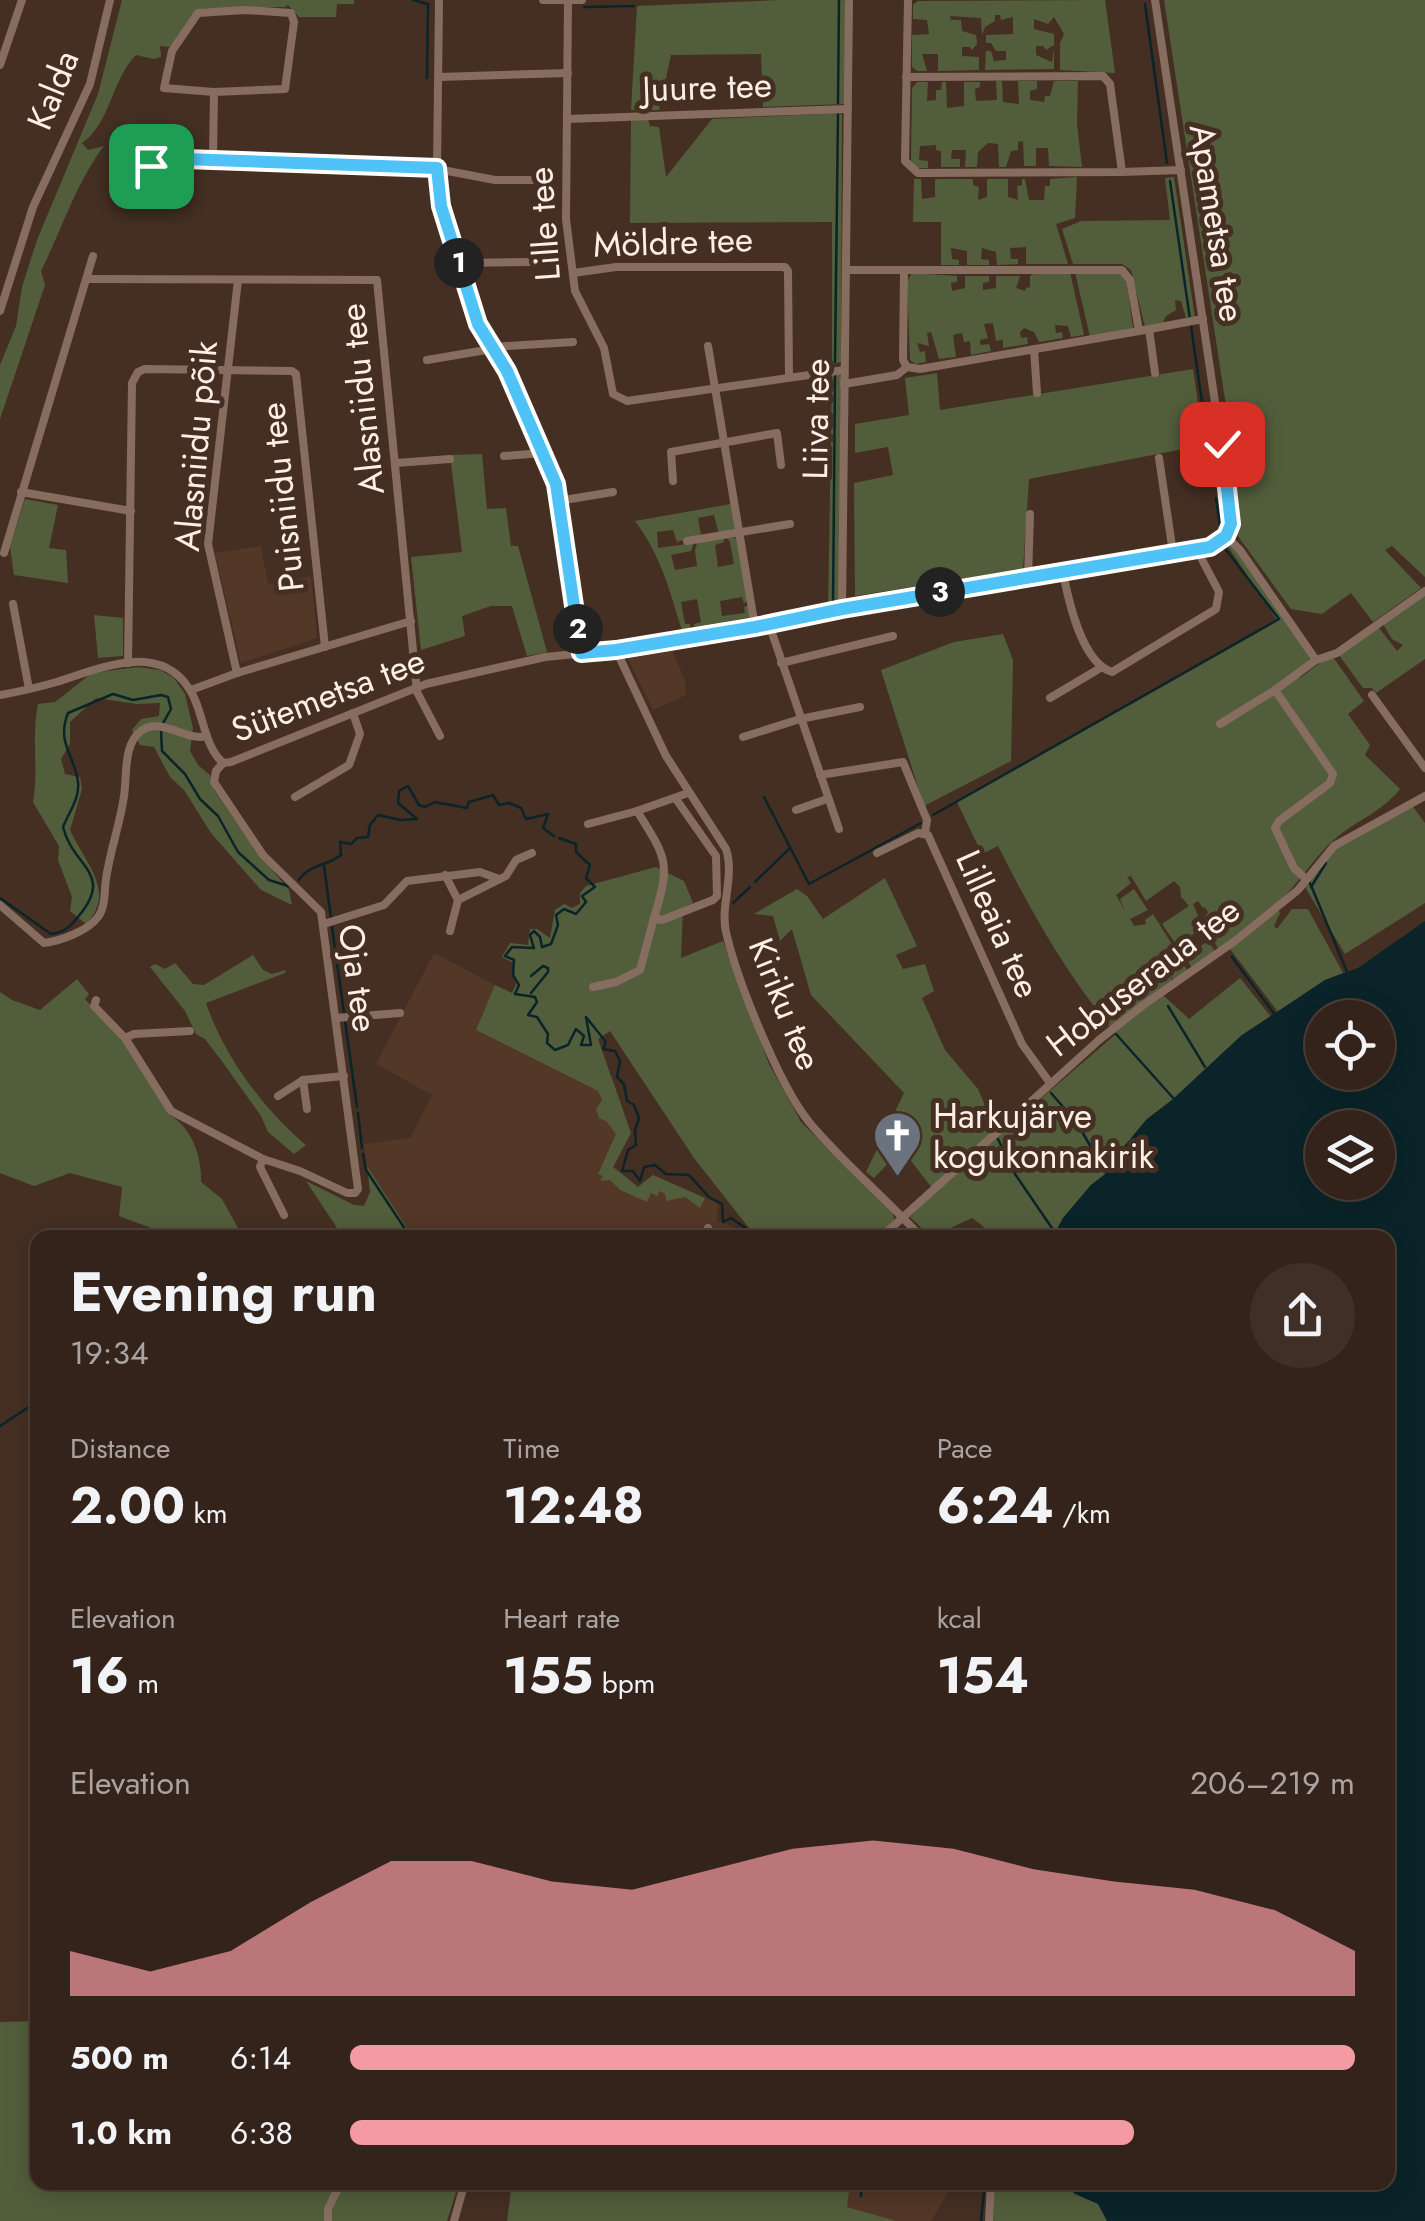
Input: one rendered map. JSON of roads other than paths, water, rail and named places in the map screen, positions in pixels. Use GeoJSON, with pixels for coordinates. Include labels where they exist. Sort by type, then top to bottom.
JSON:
{"type":"FeatureCollection","features":[{"type":"Feature","properties":{"kind":"street"},"geometry":{"type":"LineString","coordinates":[[1,59],[22,0]]}},
{"type":"Feature","properties":{"kind":"street","name":"Kalda"},"geometry":{"type":"LineString","coordinates":[[0,311],[33,207],[90,84],[110,0]]}},
{"type":"Feature","properties":{"kind":"street"},"geometry":{"type":"LineString","coordinates":[[439,0],[437,168],[441,206],[478,324],[507,371],[551,468],[581,653]]}},
{"type":"Feature","properties":{"kind":"street"},"geometry":{"type":"LineString","coordinates":[[543,0],[582,0]]}},
{"type":"Feature","properties":{"kind":"street","name":"Lille tee"},"geometry":{"type":"LineString","coordinates":[[568,0],[566,219],[572,273],[578,301],[604,348],[610,388],[617,398],[627,401],[844,370]]}},
{"type":"Feature","properties":{"kind":"street","name":"Liiva tee"},"geometry":{"type":"LineString","coordinates":[[842,609],[849,0]]}},
{"type":"Feature","properties":{"kind":"street"},"geometry":{"type":"LineString","coordinates":[[908,0],[905,161],[914,172],[1180,170]]}},
{"type":"Feature","properties":{"kind":"street","name":"Apametsa tee"},"geometry":{"type":"LineString","coordinates":[[1155,0],[1232,516],[1226,536]]}},
{"type":"Feature","properties":{"kind":"street"},"geometry":{"type":"LineString","coordinates":[[287,11],[293,17],[285,89],[214,92],[164,88],[172,51],[198,13],[287,11]]}},
{"type":"Feature","properties":{"kind":"street"},"geometry":{"type":"LineString","coordinates":[[439,77],[568,72]]}},
{"type":"Feature","properties":{"kind":"street"},"geometry":{"type":"LineString","coordinates":[[906,77],[1103,76],[1110,84],[1122,172]]}},
{"type":"Feature","properties":{"kind":"street"},"geometry":{"type":"LineString","coordinates":[[213,159],[214,92]]}},
{"type":"Feature","properties":{"kind":"street","name":"Juure tee"},"geometry":{"type":"LineString","coordinates":[[568,118],[848,109]]}},
{"type":"Feature","properties":{"kind":"street"},"geometry":{"type":"LineString","coordinates":[[128,198],[148,190],[156,158],[437,168],[495,180],[538,180]]}},
{"type":"Feature","properties":{"kind":"street"},"geometry":{"type":"LineString","coordinates":[[4,554],[93,256]]}},
{"type":"Feature","properties":{"kind":"street"},"geometry":{"type":"LineString","coordinates":[[459,263],[533,262]]}},
{"type":"Feature","properties":{"kind":"street","name":"Möldre tee"},"geometry":{"type":"LineString","coordinates":[[572,273],[616,268],[785,267],[789,376]]}},
{"type":"Feature","properties":{"kind":"street"},"geometry":{"type":"LineString","coordinates":[[846,270],[1122,270],[1130,280],[1155,372]]}},
{"type":"Feature","properties":{"kind":"street"},"geometry":{"type":"LineString","coordinates":[[904,272],[903,360],[907,367],[920,370],[1204,320]]}},
{"type":"Feature","properties":{"kind":"street","name":"Alasniidu tee"},"geometry":{"type":"LineString","coordinates":[[87,279],[377,280],[417,687]]}},
{"type":"Feature","properties":{"kind":"street","name":"Alasniidu põik"},"geometry":{"type":"LineString","coordinates":[[237,673],[208,544],[238,280]]}},
{"type":"Feature","properties":{"kind":"street"},"geometry":{"type":"LineString","coordinates":[[428,360],[491,348],[572,342]]}},
{"type":"Feature","properties":{"kind":"street"},"geometry":{"type":"LineString","coordinates":[[708,346],[755,627]]}},
{"type":"Feature","properties":{"kind":"street"},"geometry":{"type":"LineString","coordinates":[[1034,349],[1037,393]]}},
{"type":"Feature","properties":{"kind":"street"},"geometry":{"type":"LineString","coordinates":[[844,384],[897,375],[907,367]]}},
{"type":"Feature","properties":{"kind":"street","name":"Puisniidu tee"},"geometry":{"type":"LineString","coordinates":[[128,663],[134,376],[145,370],[229,369],[296,374],[326,648]]}},
{"type":"Feature","properties":{"kind":"street"},"geometry":{"type":"LineString","coordinates":[[673,481],[670,452],[777,434],[781,465]]}},
{"type":"Feature","properties":{"kind":"street"},"geometry":{"type":"LineString","coordinates":[[504,456],[543,453]]}},
{"type":"Feature","properties":{"kind":"street"},"geometry":{"type":"LineString","coordinates":[[1159,458],[1173,553]]}},
{"type":"Feature","properties":{"kind":"street"},"geometry":{"type":"LineString","coordinates":[[396,463],[450,460]]}},
{"type":"Feature","properties":{"kind":"street"},"geometry":{"type":"LineString","coordinates":[[22,492],[131,511]]}},
{"type":"Feature","properties":{"kind":"street"},"geometry":{"type":"LineString","coordinates":[[558,501],[613,492]]}},
{"type":"Feature","properties":{"kind":"street"},"geometry":{"type":"LineString","coordinates":[[1028,577],[1030,514]]}},
{"type":"Feature","properties":{"kind":"street"},"geometry":{"type":"LineString","coordinates":[[688,541],[790,524]]}},
{"type":"Feature","properties":{"kind":"street"},"geometry":{"type":"LineString","coordinates":[[616,650],[1198,550],[1226,536],[1240,550],[1316,660]]}},
{"type":"Feature","properties":{"kind":"street"},"geometry":{"type":"LineString","coordinates":[[1064,572],[1072,619],[1102,667],[1116,671],[1216,609],[1219,592],[1198,550]]}},
{"type":"Feature","properties":{"kind":"street"},"geometry":{"type":"LineString","coordinates":[[1220,724],[1316,660],[1337,654],[1425,591]]}},
{"type":"Feature","properties":{"kind":"street"},"geometry":{"type":"LineString","coordinates":[[13,604],[29,689]]}},
{"type":"Feature","properties":{"kind":"street"},"geometry":{"type":"LineString","coordinates":[[191,690],[412,621]]}},
{"type":"Feature","properties":{"kind":"street"},"geometry":{"type":"LineString","coordinates":[[769,624],[839,829]]}},
{"type":"Feature","properties":{"kind":"street"},"geometry":{"type":"LineString","coordinates":[[781,663],[893,636]]}},
{"type":"Feature","properties":{"kind":"street","name":"Sütemetsa tee"},"geometry":{"type":"LineString","coordinates":[[0,695],[94,668],[128,663],[163,666],[191,690],[213,751],[224,762],[232,762],[417,687],[546,658],[616,650]]}},
{"type":"Feature","properties":{"kind":"street","name":"Kiriku tee"},"geometry":{"type":"LineString","coordinates":[[616,650],[651,728],[728,856],[725,927],[773,1058],[808,1122],[915,1230]]}},
{"type":"Feature","properties":{"kind":"street"},"geometry":{"type":"LineString","coordinates":[[1050,698],[1102,667]]}},
{"type":"Feature","properties":{"kind":"street"},"geometry":{"type":"LineString","coordinates":[[417,687],[416,692],[440,736]]}},
{"type":"Feature","properties":{"kind":"street"},"geometry":{"type":"LineString","coordinates":[[1275,690],[1333,774],[1330,783],[1274,828],[1294,868],[1306,880]]}},
{"type":"Feature","properties":{"kind":"street"},"geometry":{"type":"LineString","coordinates":[[1372,695],[1425,768]]}},
{"type":"Feature","properties":{"kind":"street"},"geometry":{"type":"LineString","coordinates":[[743,737],[860,706]]}},
{"type":"Feature","properties":{"kind":"street"},"geometry":{"type":"LineString","coordinates":[[295,797],[349,765],[360,734],[352,713]]}},
{"type":"Feature","properties":{"kind":"street"},"geometry":{"type":"LineString","coordinates":[[0,905],[44,943],[86,928],[99,916],[104,902],[124,796],[124,771],[138,733],[158,727],[197,739],[208,736]]}},
{"type":"Feature","properties":{"kind":"street","name":"Oja tee"},"geometry":{"type":"LineString","coordinates":[[224,762],[216,771],[214,782],[223,798],[264,855],[315,904],[324,924],[358,1183],[354,1193],[347,1193],[263,1159]]}},
{"type":"Feature","properties":{"kind":"street"},"geometry":{"type":"LineString","coordinates":[[820,775],[903,762],[928,824],[926,833]]}},
{"type":"Feature","properties":{"kind":"street"},"geometry":{"type":"LineString","coordinates":[[588,824],[676,800],[688,793]]}},
{"type":"Feature","properties":{"kind":"street","name":"Hobuseraua tee"},"geometry":{"type":"LineString","coordinates":[[888,1230],[1142,1006],[1236,942],[1306,880],[1334,846],[1425,796]]}},
{"type":"Feature","properties":{"kind":"street"},"geometry":{"type":"LineString","coordinates":[[796,810],[827,799]]}},
{"type":"Feature","properties":{"kind":"street"},"geometry":{"type":"LineString","coordinates":[[654,918],[662,920],[717,896],[716,856],[676,800]]}},
{"type":"Feature","properties":{"kind":"street"},"geometry":{"type":"LineString","coordinates":[[592,986],[616,982],[640,970],[665,882],[664,856],[637,812]]}},
{"type":"Feature","properties":{"kind":"street","name":"Lilleaia tee"},"geometry":{"type":"LineString","coordinates":[[877,853],[918,833],[926,833],[1022,1044],[1050,1084]]}},
{"type":"Feature","properties":{"kind":"street"},"geometry":{"type":"LineString","coordinates":[[458,900],[506,876],[516,860],[532,853]]}},
{"type":"Feature","properties":{"kind":"street"},"geometry":{"type":"LineString","coordinates":[[324,924],[384,906],[407,881],[480,872],[499,879]]}},
{"type":"Feature","properties":{"kind":"street"},"geometry":{"type":"LineString","coordinates":[[445,875],[458,900],[450,931]]}},
{"type":"Feature","properties":{"kind":"street"},"geometry":{"type":"LineString","coordinates":[[96,1000],[94,1006],[124,1038],[171,1111],[263,1159],[260,1167],[284,1215]]}},
{"type":"Feature","properties":{"kind":"street"},"geometry":{"type":"LineString","coordinates":[[336,1018],[400,1013]]}},
{"type":"Feature","properties":{"kind":"street"},"geometry":{"type":"LineString","coordinates":[[124,1038],[134,1034],[190,1032]]}},
{"type":"Feature","properties":{"kind":"street"},"geometry":{"type":"LineString","coordinates":[[278,1096],[303,1080],[344,1076]]}},
{"type":"Feature","properties":{"kind":"street"},"geometry":{"type":"LineString","coordinates":[[303,1080],[307,1109]]}},
{"type":"Feature","properties":{"kind":"street"},"geometry":{"type":"LineString","coordinates":[[328,2221],[328,2209],[338,2190]]}},
{"type":"Feature","properties":{"kind":"street"},"geometry":{"type":"LineString","coordinates":[[454,2221],[462,2190]]}},
{"type":"Feature","properties":{"kind":"street"},"geometry":{"type":"LineString","coordinates":[[989,2221],[991,2190]]}},
{"type":"Feature","properties":{"kind":"water"},"geometry":{"type":"Polygon","coordinates":[[[1425,921],[1425,2221],[1107,2221],[1098,2204],[1071,2190],[1395,2190],[1395,1230],[1057,1230],[1091,1185],[1108,1172],[1111,1162],[1147,1119],[1242,1035],[1325,980],[1358,968],[1425,921]]]}},
{"type":"Feature","properties":{"kind":"waterway"},"geometry":{"type":"LineString","coordinates":[[413,0],[428,4],[427,78]]}},
{"type":"Feature","properties":{"kind":"waterway"},"geometry":{"type":"LineString","coordinates":[[838,103],[839,0]]}},
{"type":"Feature","properties":{"kind":"waterway"},"geometry":{"type":"LineString","coordinates":[[1145,4],[1167,163]]}},
{"type":"Feature","properties":{"kind":"waterway"},"geometry":{"type":"LineString","coordinates":[[584,7],[634,6]]}},
{"type":"Feature","properties":{"kind":"waterway"},"geometry":{"type":"LineString","coordinates":[[835,362],[838,114]]}},
{"type":"Feature","properties":{"kind":"waterway"},"geometry":{"type":"LineString","coordinates":[[1170,181],[1214,485]]}},
{"type":"Feature","properties":{"kind":"waterway"},"geometry":{"type":"LineString","coordinates":[[761,618],[833,606],[835,375]]}},
{"type":"Feature","properties":{"kind":"waterway"},"geometry":{"type":"LineString","coordinates":[[1216,499],[1220,526]]}},
{"type":"Feature","properties":{"kind":"waterway"},"geometry":{"type":"LineString","coordinates":[[933,815],[1279,619],[1223,546]]}},
{"type":"Feature","properties":{"kind":"waterway"},"geometry":{"type":"LineString","coordinates":[[696,630],[749,621]]}},
{"type":"Feature","properties":{"kind":"waterway"},"geometry":{"type":"LineString","coordinates":[[683,632],[690,631]]}},
{"type":"Feature","properties":{"kind":"waterway"},"geometry":{"type":"LineString","coordinates":[[0,898],[51,934],[71,924],[93,891],[88,871],[63,827],[78,788],[65,741],[68,713],[113,694],[133,700],[161,695],[168,697],[171,709],[162,725]]}},
{"type":"Feature","properties":{"kind":"waterway"},"geometry":{"type":"LineString","coordinates":[[161,731],[162,751],[218,816],[238,852],[269,880],[288,886]]}},
{"type":"Feature","properties":{"kind":"waterway"},"geometry":{"type":"LineString","coordinates":[[299,880],[308,871],[341,855],[340,842],[351,844],[357,838],[368,837],[370,825],[378,815],[417,819],[398,803],[399,791],[408,786],[419,805],[425,807],[435,802],[467,808],[469,802],[493,795],[499,805],[509,803],[521,808],[526,819],[548,814],[543,828],[554,836]]}},
{"type":"Feature","properties":{"kind":"waterway"},"geometry":{"type":"LineString","coordinates":[[764,797],[809,884],[921,823]]}},
{"type":"Feature","properties":{"kind":"waterway"},"geometry":{"type":"LineString","coordinates":[[559,838],[576,844],[576,852],[590,865],[586,878],[595,887],[582,896],[586,902],[576,914],[564,909],[556,915],[558,925],[551,944],[542,947],[534,931],[530,935],[534,948],[512,947],[505,956],[514,960],[513,975],[519,985],[515,994],[535,997],[537,1002],[528,1015],[537,1017],[548,1034],[547,1043],[555,1050],[568,1045],[576,1029],[584,1036],[581,1045],[591,1045],[586,1017],[606,1042],[603,1049],[615,1051],[620,1061],[617,1077],[639,1118],[636,1145],[628,1150],[622,1171],[633,1171],[640,1181],[644,1167],[655,1165],[666,1174],[689,1175],[709,1197],[722,1204],[723,1222],[731,1218],[747,1230]]}},
{"type":"Feature","properties":{"kind":"waterway"},"geometry":{"type":"LineString","coordinates":[[755,882],[790,848]]}},
{"type":"Feature","properties":{"kind":"waterway"},"geometry":{"type":"LineString","coordinates":[[1311,887],[1326,863]]}},
{"type":"Feature","properties":{"kind":"waterway"},"geometry":{"type":"LineString","coordinates":[[324,866],[331,918]]}},
{"type":"Feature","properties":{"kind":"waterway"},"geometry":{"type":"LineString","coordinates":[[1310,883],[1347,972]]}},
{"type":"Feature","properties":{"kind":"waterway"},"geometry":{"type":"LineString","coordinates":[[733,903],[750,887]]}},
{"type":"Feature","properties":{"kind":"waterway"},"geometry":{"type":"LineString","coordinates":[[332,927],[344,1013]]}},
{"type":"Feature","properties":{"kind":"waterway"},"geometry":{"type":"LineString","coordinates":[[1232,957],[1275,1015]]}},
{"type":"Feature","properties":{"kind":"waterway"},"geometry":{"type":"LineString","coordinates":[[531,976],[543,966],[548,968],[531,993]]}},
{"type":"Feature","properties":{"kind":"waterway"},"geometry":{"type":"LineString","coordinates":[[1168,1006],[1205,1067]]}},
{"type":"Feature","properties":{"kind":"waterway"},"geometry":{"type":"LineString","coordinates":[[345,1021],[357,1107]]}},
{"type":"Feature","properties":{"kind":"waterway"},"geometry":{"type":"LineString","coordinates":[[1116,1034],[1174,1099]]}},
{"type":"Feature","properties":{"kind":"waterway"},"geometry":{"type":"LineString","coordinates":[[1051,1093],[1077,1123],[1106,1173]]}},
{"type":"Feature","properties":{"kind":"waterway"},"geometry":{"type":"LineString","coordinates":[[358,1113],[362,1148]]}},
{"type":"Feature","properties":{"kind":"waterway"},"geometry":{"type":"LineString","coordinates":[[998,1139],[1015,1174],[1053,1230]]}},
{"type":"Feature","properties":{"kind":"waterway"},"geometry":{"type":"LineString","coordinates":[[363,1154],[366,1170],[406,1230]]}},
{"type":"Feature","properties":{"kind":"waterway"},"geometry":{"type":"LineString","coordinates":[[0,1426],[30,1406]]}},
{"type":"Feature","properties":{"kind":"waterway"},"geometry":{"type":"LineString","coordinates":[[861,2190],[861,2196]]}},
{"type":"Feature","properties":{"kind":"waterway"},"geometry":{"type":"LineString","coordinates":[[981,2221],[984,2190]]}},
{"type":"Feature","properties":{"kind":"place","name":"Harkujärve kogukonnakirik"},"geometry":{"type":"Point","coordinates":[898,1178]}}]}
